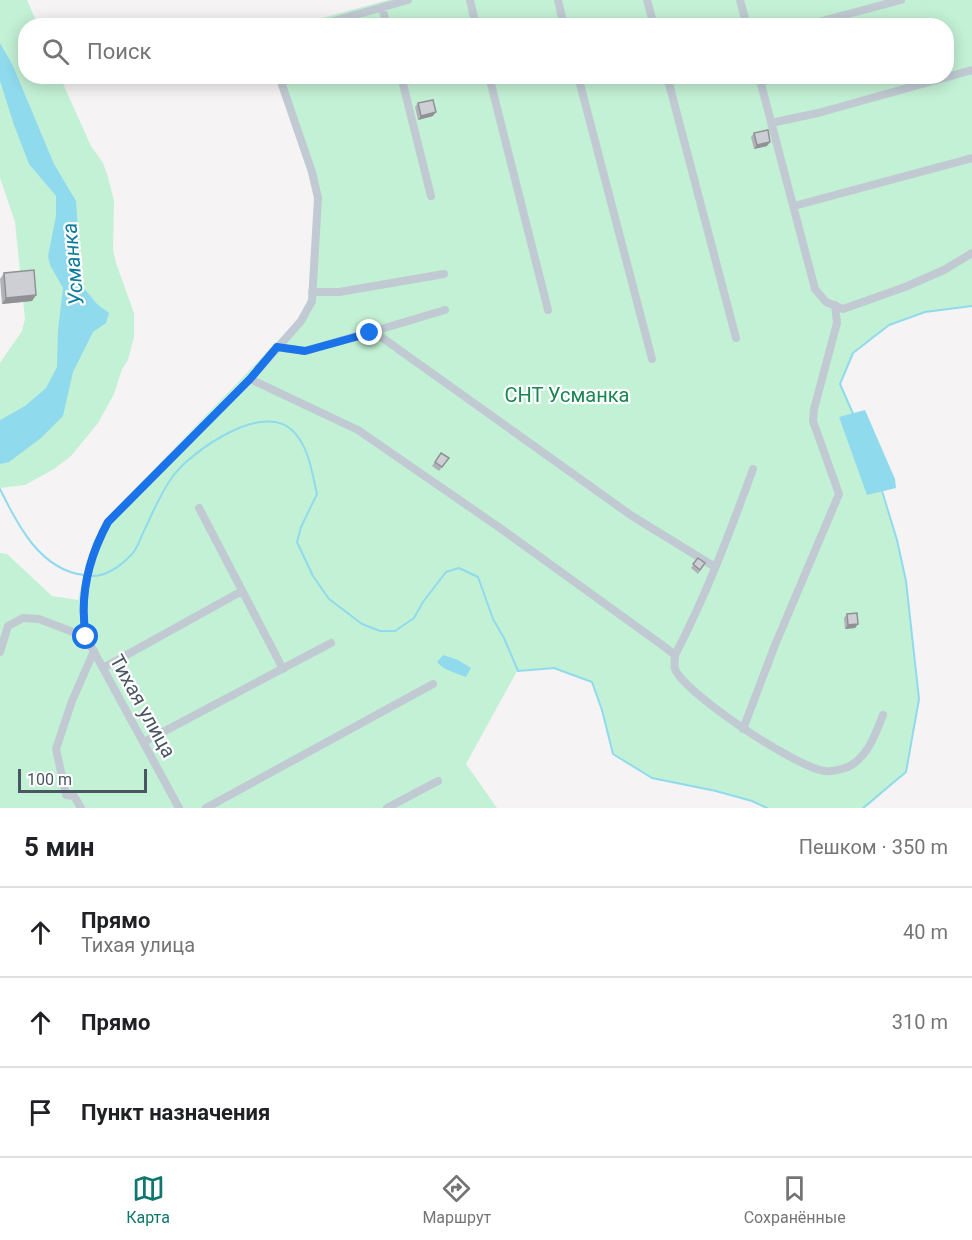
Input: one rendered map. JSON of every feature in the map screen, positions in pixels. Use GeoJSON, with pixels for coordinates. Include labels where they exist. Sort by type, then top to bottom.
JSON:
{"type":"FeatureCollection","features":[{"type":"Feature","properties":{"kind":"street"},"geometry":{"type":"LineString","coordinates":[[344,18],[408,0]]}},
{"type":"Feature","properties":{"kind":"street"},"geometry":{"type":"LineString","coordinates":[[470,0],[474,18]]}},
{"type":"Feature","properties":{"kind":"street"},"geometry":{"type":"LineString","coordinates":[[558,0],[562,18]]}},
{"type":"Feature","properties":{"kind":"street"},"geometry":{"type":"LineString","coordinates":[[647,0],[652,18]]}},
{"type":"Feature","properties":{"kind":"street"},"geometry":{"type":"LineString","coordinates":[[740,0],[745,18]]}},
{"type":"Feature","properties":{"kind":"street"},"geometry":{"type":"LineString","coordinates":[[833,18],[902,0]]}},
{"type":"Feature","properties":{"kind":"street"},"geometry":{"type":"LineString","coordinates":[[382,7],[385,18]]}},
{"type":"Feature","properties":{"kind":"street"},"geometry":{"type":"LineString","coordinates":[[954,75],[972,70]]}},
{"type":"Feature","properties":{"kind":"street","name":"Тихая улица"},"geometry":{"type":"LineString","coordinates":[[180,808],[86,637],[83,622],[86,582],[96,544],[108,522],[250,379],[301,321],[312,301],[318,198],[312,172],[282,84]]}},
{"type":"Feature","properties":{"kind":"street"},"geometry":{"type":"LineString","coordinates":[[403,84],[431,196]]}},
{"type":"Feature","properties":{"kind":"street"},"geometry":{"type":"LineString","coordinates":[[491,84],[548,310]]}},
{"type":"Feature","properties":{"kind":"street"},"geometry":{"type":"LineString","coordinates":[[580,84],[652,359]]}},
{"type":"Feature","properties":{"kind":"street"},"geometry":{"type":"LineString","coordinates":[[669,84],[736,338]]}},
{"type":"Feature","properties":{"kind":"street"},"geometry":{"type":"LineString","coordinates":[[761,84],[815,289],[826,302],[843,309],[905,287],[944,270],[972,254]]}},
{"type":"Feature","properties":{"kind":"street"},"geometry":{"type":"LineString","coordinates":[[771,123],[818,113],[922,84]]}},
{"type":"Feature","properties":{"kind":"street"},"geometry":{"type":"LineString","coordinates":[[794,206],[972,158]]}},
{"type":"Feature","properties":{"kind":"street"},"geometry":{"type":"LineString","coordinates":[[312,292],[339,292],[444,274]]}},
{"type":"Feature","properties":{"kind":"street"},"geometry":{"type":"LineString","coordinates":[[743,729],[775,645],[839,494],[813,421],[814,409],[837,323],[835,305]]}},
{"type":"Feature","properties":{"kind":"street"},"geometry":{"type":"LineString","coordinates":[[277,347],[305,351],[445,310]]}},
{"type":"Feature","properties":{"kind":"street"},"geometry":{"type":"LineString","coordinates":[[370,333],[377,334],[429,370],[632,516],[715,567]]}},
{"type":"Feature","properties":{"kind":"street"},"geometry":{"type":"LineString","coordinates":[[250,379],[358,430],[500,528],[675,655]]}},
{"type":"Feature","properties":{"kind":"street"},"geometry":{"type":"LineString","coordinates":[[753,469],[732,527],[691,624],[675,655],[674,668],[683,682],[743,729],[801,763],[827,772],[848,767],[870,748],[884,716]]}},
{"type":"Feature","properties":{"kind":"street"},"geometry":{"type":"LineString","coordinates":[[199,508],[283,669]]}},
{"type":"Feature","properties":{"kind":"street"},"geometry":{"type":"LineString","coordinates":[[104,668],[242,591]]}},
{"type":"Feature","properties":{"kind":"street"},"geometry":{"type":"LineString","coordinates":[[0,652],[8,626],[23,618],[39,619],[86,637]]}},
{"type":"Feature","properties":{"kind":"street"},"geometry":{"type":"LineString","coordinates":[[144,742],[331,643]]}},
{"type":"Feature","properties":{"kind":"street"},"geometry":{"type":"LineString","coordinates":[[81,808],[74,796],[66,795],[56,749],[72,701],[94,651]]}},
{"type":"Feature","properties":{"kind":"street"},"geometry":{"type":"LineString","coordinates":[[206,808],[433,684]]}},
{"type":"Feature","properties":{"kind":"street"},"geometry":{"type":"LineString","coordinates":[[387,808],[438,781]]}},
{"type":"Feature","properties":{"kind":"green space"},"geometry":{"type":"Polygon","coordinates":[[[0,0],[27,0],[35,18],[18,18],[18,84],[63,84],[91,146],[103,163],[114,201],[113,250],[134,313],[134,337],[128,360],[122,369],[114,394],[98,423],[71,456],[54,469],[25,485],[0,488],[0,363],[22,331],[25,319],[15,222],[0,178],[0,0]]]}},
{"type":"Feature","properties":{"kind":"green space","name":"СНТ Усманка"},"geometry":{"type":"Polygon","coordinates":[[[388,0],[972,0],[972,306],[925,312],[889,325],[853,353],[840,384],[862,433],[897,540],[906,581],[919,699],[906,772],[869,805],[863,808],[767,808],[752,801],[716,791],[652,778],[613,754],[602,710],[591,682],[554,668],[517,671],[466,764],[497,808],[0,808],[0,553],[7,554],[52,596],[78,600],[93,543],[105,520],[299,319],[309,300],[316,199],[310,173],[279,84],[954,84],[954,18],[322,18],[388,0]]]}},
{"type":"Feature","properties":{"kind":"water","name":"Усманка"},"geometry":{"type":"Polygon","coordinates":[[[0,43],[13,66],[18,84],[21,84],[54,164],[76,201],[82,286],[97,304],[109,313],[106,323],[93,332],[73,372],[63,416],[41,438],[9,462],[0,464],[0,420],[25,406],[46,388],[57,367],[58,330],[63,288],[50,265],[48,256],[56,216],[56,196],[29,164],[0,81],[0,43]]]}},
{"type":"Feature","properties":{"kind":"water"},"geometry":{"type":"Polygon","coordinates":[[[865,410],[895,479],[896,488],[867,495],[839,417],[865,410]]]}},
{"type":"Feature","properties":{"kind":"water"},"geometry":{"type":"Polygon","coordinates":[[[443,655],[471,668],[466,677],[440,665],[437,662],[443,655]]]}},
{"type":"Feature","properties":{"kind":"building"},"geometry":{"type":"Polygon","coordinates":[[[433,100],[436,112],[421,116],[418,103],[433,100]]]}},
{"type":"Feature","properties":{"kind":"building"},"geometry":{"type":"Polygon","coordinates":[[[768,130],[770,142],[757,145],[754,133],[768,130]]]}},
{"type":"Feature","properties":{"kind":"building"},"geometry":{"type":"Polygon","coordinates":[[[34,270],[36,295],[6,298],[4,273],[34,270]]]}},
{"type":"Feature","properties":{"kind":"building"},"geometry":{"type":"Polygon","coordinates":[[[441,453],[449,458],[442,467],[435,462],[441,453]]]}},
{"type":"Feature","properties":{"kind":"building"},"geometry":{"type":"Polygon","coordinates":[[[698,558],[705,563],[700,570],[693,564],[698,558]]]}},
{"type":"Feature","properties":{"kind":"building"},"geometry":{"type":"Polygon","coordinates":[[[857,613],[858,624],[848,625],[847,614],[857,613]]]}},
{"type":"Feature","properties":{"kind":"waterway"},"geometry":{"type":"LineString","coordinates":[[854,416],[840,384],[853,353],[889,325],[925,312],[972,306]]}},
{"type":"Feature","properties":{"kind":"waterway"},"geometry":{"type":"LineString","coordinates":[[90,576],[102,575],[113,570],[133,553],[169,482],[196,454],[246,425],[264,422],[279,423],[298,436],[309,460],[317,494],[301,527],[297,542],[313,576],[329,599],[362,624],[380,631],[395,631],[414,618],[446,572],[459,568],[478,577],[493,619],[518,671],[554,668],[592,682],[613,754],[652,778],[716,791],[752,801],[767,808]]}},
{"type":"Feature","properties":{"kind":"waterway"},"geometry":{"type":"LineString","coordinates":[[0,489],[22,530],[43,555],[68,571],[84,575]]}},
{"type":"Feature","properties":{"kind":"waterway"},"geometry":{"type":"LineString","coordinates":[[863,808],[906,772],[919,699],[906,581],[897,540],[882,491]]}},
{"type":"Feature","properties":{"kind":"route"},"geometry":{"type":"LineString","coordinates":[[86,637],[83,622],[86,582],[96,544],[108,522],[250,379],[277,347],[305,351],[370,333]]}}]}
